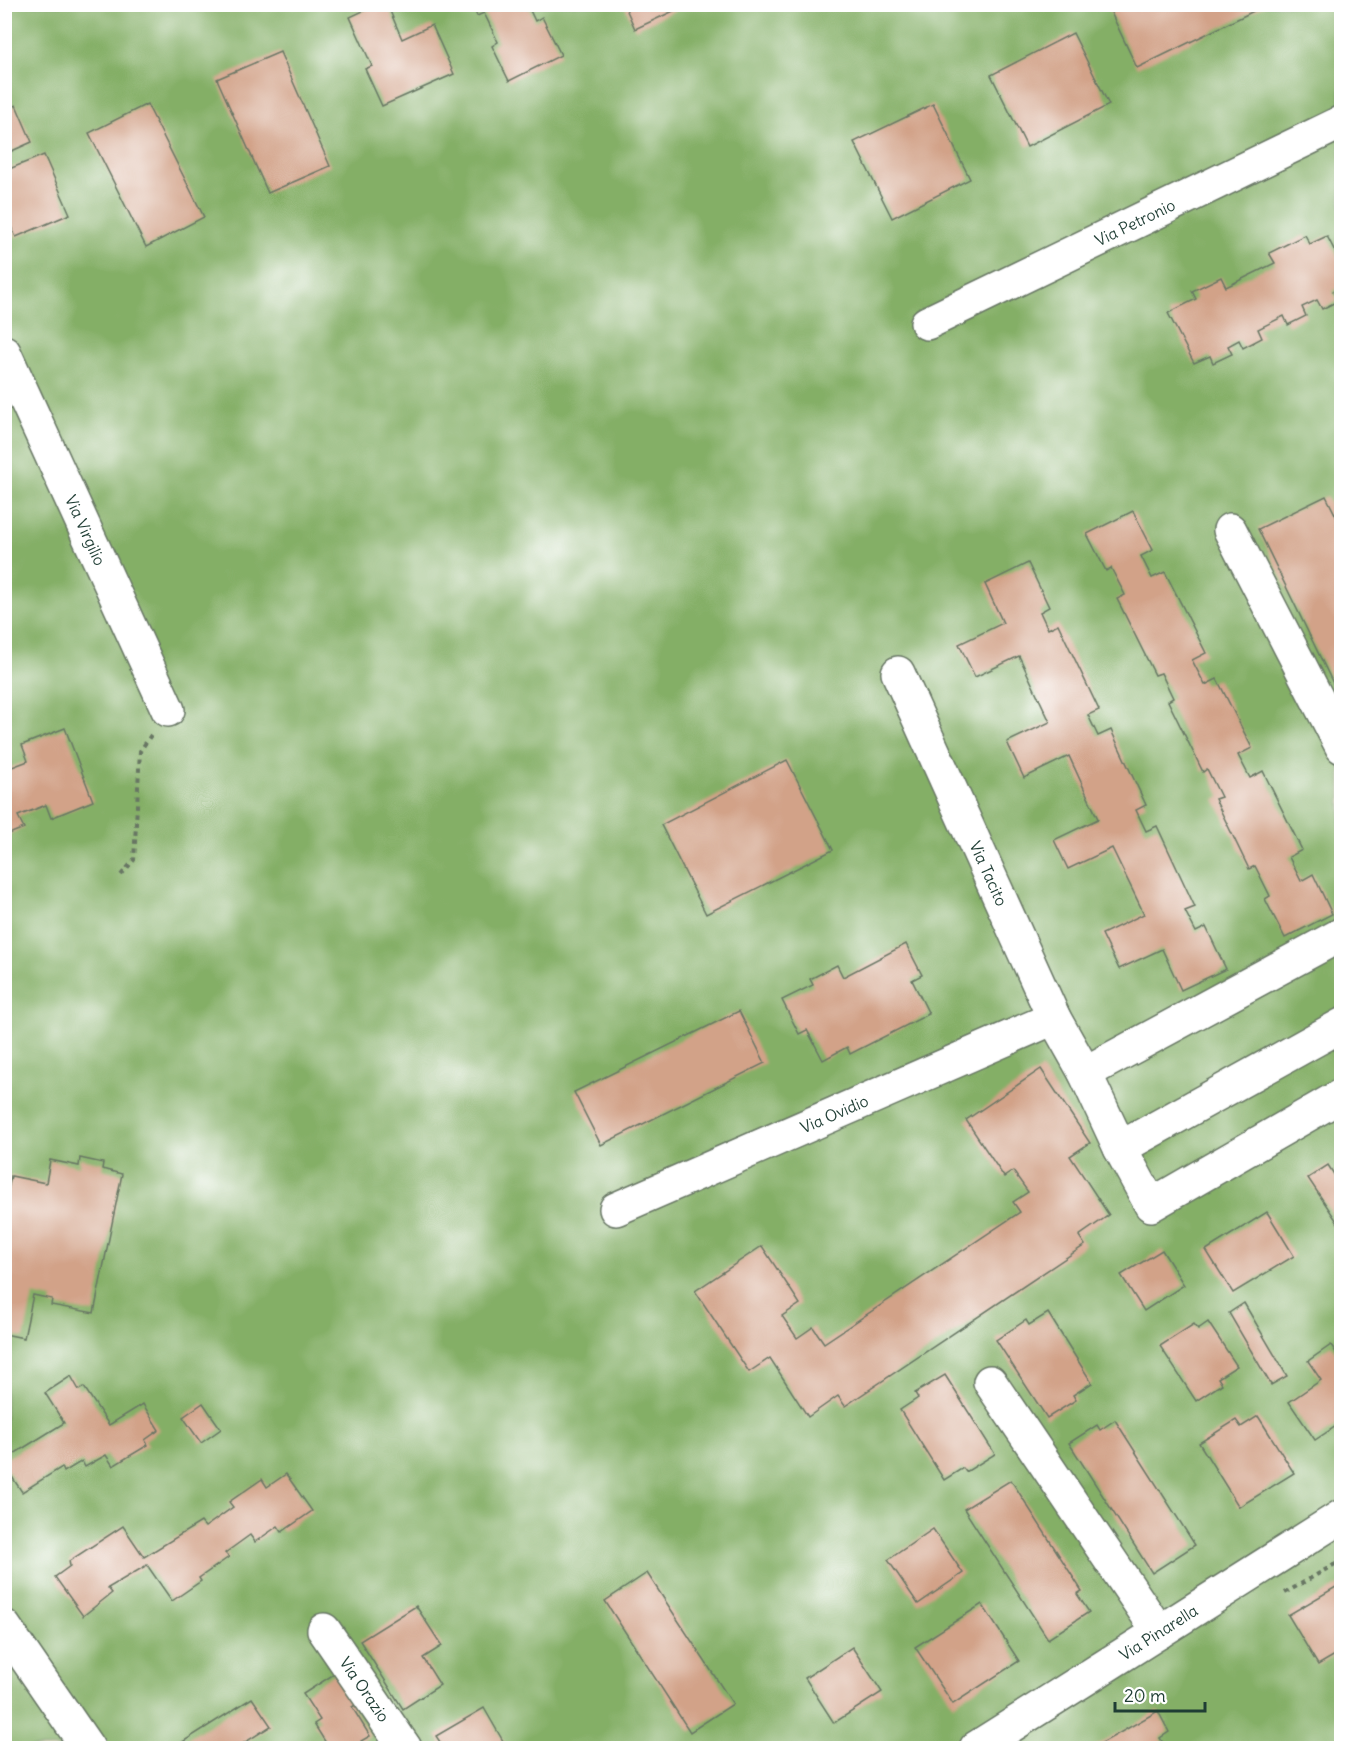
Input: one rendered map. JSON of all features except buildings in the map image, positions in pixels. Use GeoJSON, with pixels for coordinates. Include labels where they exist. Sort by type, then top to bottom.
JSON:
{"type":"FeatureCollection","features":[{"type":"Feature","properties":{"kind":"street","name":"Via Petronio"},"geometry":{"type":"LineString","coordinates":[[927,323],[1341,122]]}},
{"type":"Feature","properties":{"kind":"street","name":"Via Virgilio"},"geometry":{"type":"LineString","coordinates":[[4,352],[168,710]]}},
{"type":"Feature","properties":{"kind":"street"},"geometry":{"type":"LineString","coordinates":[[1230,530],[1341,747]]}},
{"type":"Feature","properties":{"kind":"street","name":"Via Tacito"},"geometry":{"type":"LineString","coordinates":[[898,673],[1054,1018],[1085,1073],[1120,1148],[1151,1205],[1341,1095]]}},
{"type":"Feature","properties":{"kind":"street"},"geometry":{"type":"LineString","coordinates":[[1085,1073],[1341,934]]}},
{"type":"Feature","properties":{"kind":"street","name":"Via Ovidio"},"geometry":{"type":"LineString","coordinates":[[616,1209],[1054,1018]]}},
{"type":"Feature","properties":{"kind":"street"},"geometry":{"type":"LineString","coordinates":[[1120,1148],[1341,1025]]}},
{"type":"Feature","properties":{"kind":"street"},"geometry":{"type":"LineString","coordinates":[[990,1382],[1159,1632]]}},
{"type":"Feature","properties":{"kind":"street","name":"Via Pinarella"},"geometry":{"type":"LineString","coordinates":[[976,1749],[1341,1516]]}},
{"type":"Feature","properties":{"kind":"street"},"geometry":{"type":"LineString","coordinates":[[4,1626],[88,1749]]}},
{"type":"Feature","properties":{"kind":"street","name":"Via Orazio"},"geometry":{"type":"LineString","coordinates":[[324,1630],[405,1749]]}},
{"type":"Feature","properties":{"kind":"path"},"geometry":{"type":"LineString","coordinates":[[121,874],[134,860],[140,751],[168,710]]}},
{"type":"Feature","properties":{"kind":"green space"},"geometry":{"type":"Polygon","coordinates":[[[5,5],[1341,5],[1341,1748],[5,1748],[5,5]]]}}]}
